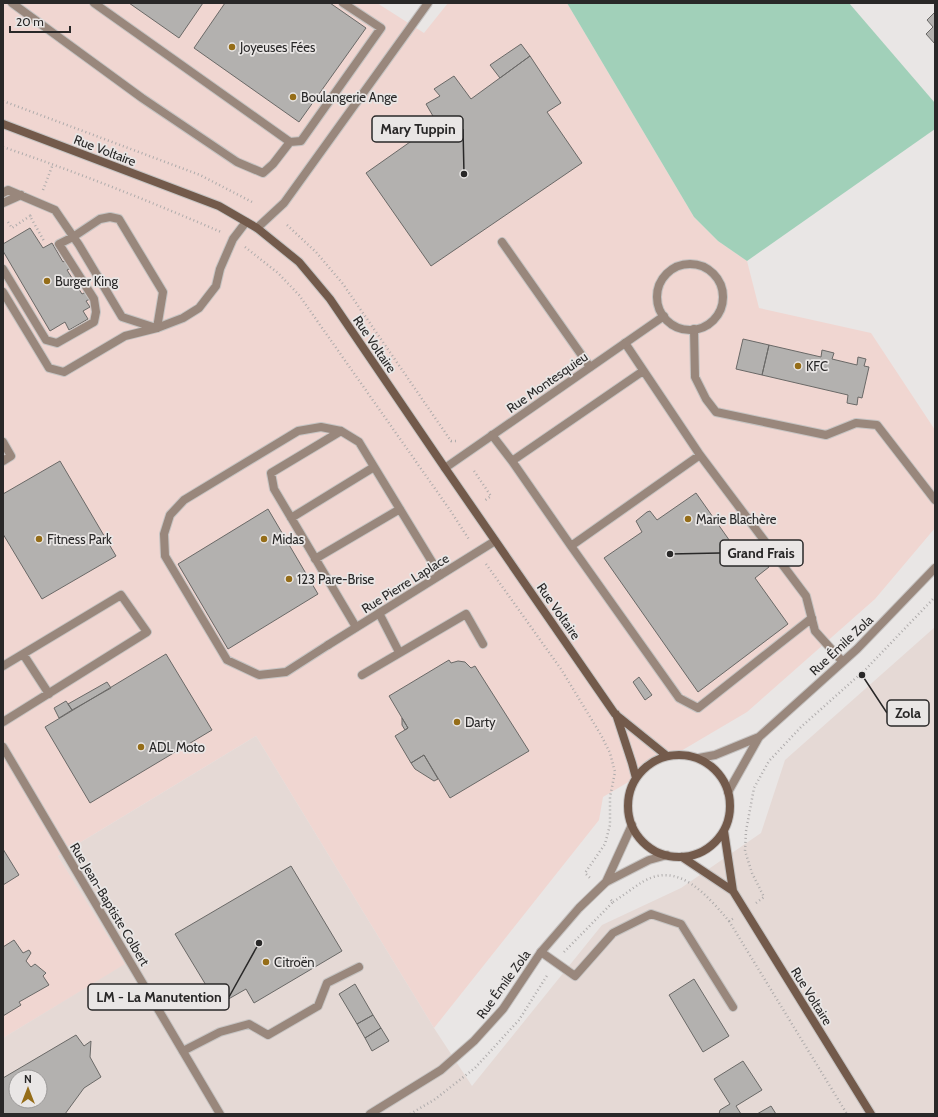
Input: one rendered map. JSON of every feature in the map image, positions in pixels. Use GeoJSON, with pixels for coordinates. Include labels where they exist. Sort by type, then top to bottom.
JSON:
{"type":"FeatureCollection","features":[{"type":"Feature","properties":{"kind":"street"},"geometry":{"type":"LineString","coordinates":[[12,3],[142,98],[237,162],[263,173],[273,164],[290,142]]}},
{"type":"Feature","properties":{"kind":"street"},"geometry":{"type":"LineString","coordinates":[[94,3],[290,142],[301,141],[381,28],[344,3]]}},
{"type":"Feature","properties":{"kind":"street"},"geometry":{"type":"LineString","coordinates":[[257,228],[284,203],[428,3]]}},
{"type":"Feature","properties":{"kind":"street","name":"Rue Voltaire"},"geometry":{"type":"LineString","coordinates":[[3,124],[218,206],[257,228],[299,262],[330,299],[615,714],[636,778]]}},
{"type":"Feature","properties":{"kind":"street"},"geometry":{"type":"LineString","coordinates":[[3,193],[8,190],[55,210],[122,317],[157,328]]}},
{"type":"Feature","properties":{"kind":"street"},"geometry":{"type":"LineString","coordinates":[[3,203],[21,195]]}},
{"type":"Feature","properties":{"kind":"street"},"geometry":{"type":"LineString","coordinates":[[3,269],[46,340],[57,343],[94,322],[96,312],[94,299],[59,244],[73,237],[100,219],[110,217],[119,219],[163,292],[157,328]]}},
{"type":"Feature","properties":{"kind":"street"},"geometry":{"type":"LineString","coordinates":[[3,292],[49,368],[64,372],[125,336],[157,328],[183,318],[198,308],[216,286],[220,269],[234,239],[246,222]]}},
{"type":"Feature","properties":{"kind":"street"},"geometry":{"type":"LineString","coordinates":[[502,242],[590,367]]}},
{"type":"Feature","properties":{"kind":"street"},"geometry":{"type":"LineString","coordinates":[[690,264],[710,270],[717,278],[722,288],[723,299],[720,310],[714,320],[705,326],[694,329],[682,329],[672,324],[664,316],[659,307],[657,297],[659,287],[671,270],[690,264]]}},
{"type":"Feature","properties":{"kind":"street","name":"Rue Montesquieu"},"geometry":{"type":"LineString","coordinates":[[445,468],[664,316]]}},
{"type":"Feature","properties":{"kind":"street"},"geometry":{"type":"LineString","coordinates":[[694,329],[695,377],[706,399],[716,412],[826,435],[856,423],[877,425],[935,500]]}},
{"type":"Feature","properties":{"kind":"street"},"geometry":{"type":"LineString","coordinates":[[625,343],[700,455],[806,596],[815,631],[842,661]]}},
{"type":"Feature","properties":{"kind":"street"},"geometry":{"type":"LineString","coordinates":[[512,461],[643,371]]}},
{"type":"Feature","properties":{"kind":"street","name":"Rue Pierre Laplace"},"geometry":{"type":"LineString","coordinates":[[341,431],[321,427],[298,431],[184,500],[170,515],[164,534],[165,556],[227,660],[259,675],[286,672],[495,540]]}},
{"type":"Feature","properties":{"kind":"street"},"geometry":{"type":"LineString","coordinates":[[356,627],[274,489],[271,473],[341,431],[359,442],[440,575]]}},
{"type":"Feature","properties":{"kind":"street"},"geometry":{"type":"LineString","coordinates":[[492,435],[501,445],[679,698],[698,708],[812,618]]}},
{"type":"Feature","properties":{"kind":"street"},"geometry":{"type":"LineString","coordinates":[[3,442],[12,456],[3,461]]}},
{"type":"Feature","properties":{"kind":"street"},"geometry":{"type":"LineString","coordinates":[[571,546],[700,455]]}},
{"type":"Feature","properties":{"kind":"street"},"geometry":{"type":"LineString","coordinates":[[291,518],[374,467]]}},
{"type":"Feature","properties":{"kind":"street"},"geometry":{"type":"LineString","coordinates":[[315,559],[400,509]]}},
{"type":"Feature","properties":{"kind":"street","name":"Rue Émile Zola"},"geometry":{"type":"LineString","coordinates":[[728,792],[759,737],[857,649],[935,568]]}},
{"type":"Feature","properties":{"kind":"street"},"geometry":{"type":"LineString","coordinates":[[3,666],[121,595],[147,632],[3,722]]}},
{"type":"Feature","properties":{"kind":"street"},"geometry":{"type":"LineString","coordinates":[[379,613],[400,652]]}},
{"type":"Feature","properties":{"kind":"street"},"geometry":{"type":"LineString","coordinates":[[362,675],[466,614],[483,644]]}},
{"type":"Feature","properties":{"kind":"street"},"geometry":{"type":"LineString","coordinates":[[23,654],[49,694]]}},
{"type":"Feature","properties":{"kind":"street","name":"Rue Voltaire"},"geometry":{"type":"LineString","coordinates":[[615,714],[667,756]]}},
{"type":"Feature","properties":{"kind":"street","name":"Rue Émile Zola"},"geometry":{"type":"LineString","coordinates":[[699,758],[714,755],[759,737]]}},
{"type":"Feature","properties":{"kind":"street","name":"Rue Jean-Baptiste Colbert"},"geometry":{"type":"LineString","coordinates":[[3,747],[220,1114]]}},
{"type":"Feature","properties":{"kind":"street"},"geometry":{"type":"LineString","coordinates":[[681,754],[699,758],[714,768],[721,776],[728,792],[730,809],[724,831],[713,844],[699,853],[682,857],[667,855],[649,847],[636,835],[629,818],[628,800],[634,781],[646,766],[662,757],[681,754]]}},
{"type":"Feature","properties":{"kind":"street","name":"Rue Émile Zola"},"geometry":{"type":"LineString","coordinates":[[606,882],[632,825]]}},
{"type":"Feature","properties":{"kind":"street","name":"Rue Voltaire"},"geometry":{"type":"LineString","coordinates":[[724,831],[733,891],[871,1114]]}},
{"type":"Feature","properties":{"kind":"street","name":"Rue Émile Zola"},"geometry":{"type":"LineString","coordinates":[[370,1114],[441,1070],[474,1041],[503,1009],[541,952],[579,908],[606,882],[649,860],[667,855]]}},
{"type":"Feature","properties":{"kind":"street","name":"Rue Voltaire"},"geometry":{"type":"LineString","coordinates":[[682,857],[733,891]]}},
{"type":"Feature","properties":{"kind":"street"},"geometry":{"type":"LineString","coordinates":[[541,952],[575,976],[614,933],[651,914],[681,924],[733,1007]]}},
{"type":"Feature","properties":{"kind":"street"},"geometry":{"type":"LineString","coordinates":[[183,1052],[220,1032],[249,1024],[268,1035],[318,1006],[327,983],[359,967]]}},
{"type":"Feature","properties":{"kind":"path"},"geometry":{"type":"LineString","coordinates":[[3,100],[200,175],[254,203]]}},
{"type":"Feature","properties":{"kind":"path"},"geometry":{"type":"LineString","coordinates":[[3,147],[53,164],[151,202],[221,232]]}},
{"type":"Feature","properties":{"kind":"path"},"geometry":{"type":"LineString","coordinates":[[41,197],[53,164]]}},
{"type":"Feature","properties":{"kind":"path"},"geometry":{"type":"LineString","coordinates":[[8,222],[12,228],[32,213]]}},
{"type":"Feature","properties":{"kind":"path"},"geometry":{"type":"LineString","coordinates":[[30,216],[44,241],[49,238]]}},
{"type":"Feature","properties":{"kind":"path"},"geometry":{"type":"LineString","coordinates":[[287,225],[316,252],[343,284],[451,441],[459,442]]}},
{"type":"Feature","properties":{"kind":"path"},"geometry":{"type":"LineString","coordinates":[[245,247],[278,273],[299,295],[450,510],[470,541]]}},
{"type":"Feature","properties":{"kind":"path"},"geometry":{"type":"LineString","coordinates":[[474,471],[491,496],[484,502]]}},
{"type":"Feature","properties":{"kind":"path"},"geometry":{"type":"LineString","coordinates":[[483,560],[561,669],[601,735],[610,753],[615,772],[610,798],[610,825],[605,844],[586,873],[590,878]]}},
{"type":"Feature","properties":{"kind":"path"},"geometry":{"type":"LineString","coordinates":[[756,904],[764,897],[752,873],[745,851],[746,831],[754,788],[770,761],[801,727],[866,669],[935,596]]}},
{"type":"Feature","properties":{"kind":"path"},"geometry":{"type":"LineString","coordinates":[[614,902],[645,880],[667,874],[685,880],[708,897],[729,922],[847,1114]]}},
{"type":"Feature","properties":{"kind":"path"},"geometry":{"type":"LineString","coordinates":[[729,922],[735,917]]}},
{"type":"Feature","properties":{"kind":"shaded area"},"geometry":{"type":"Polygon","coordinates":[[[3,3],[377,3],[424,33],[448,3],[567,3],[694,217],[718,241],[747,261],[759,308],[871,333],[935,430],[935,528],[875,599],[747,712],[603,797],[599,820],[434,1028],[256,736],[58,856],[126,964],[3,1038],[3,3]]]}},
{"type":"Feature","properties":{"kind":"shaded area"},"geometry":{"type":"Polygon","coordinates":[[[935,627],[935,1114],[3,1114],[3,1038],[125,964],[58,856],[256,736],[434,1028],[472,1086],[602,925],[681,888],[761,833],[785,760],[935,627]]]}},
{"type":"Feature","properties":{"kind":"green space"},"geometry":{"type":"Polygon","coordinates":[[[567,3],[849,3],[935,103],[935,129],[747,261],[718,241],[694,217],[567,3]]]}},
{"type":"Feature","properties":{"kind":"building"},"geometry":{"type":"Polygon","coordinates":[[[129,3],[203,3],[179,38],[129,3]]]}},
{"type":"Feature","properties":{"kind":"building"},"geometry":{"type":"Polygon","coordinates":[[[225,3],[330,3],[366,28],[299,122],[194,48],[225,3]]]}},
{"type":"Feature","properties":{"kind":"building"},"geometry":{"type":"Polygon","coordinates":[[[935,12],[935,44],[926,34],[933,27],[927,20],[935,12]]]}},
{"type":"Feature","properties":{"kind":"building"},"geometry":{"type":"Polygon","coordinates":[[[521,44],[530,56],[500,78],[490,65],[521,44]]]}},
{"type":"Feature","properties":{"kind":"building"},"geometry":{"type":"Polygon","coordinates":[[[530,56],[561,103],[547,112],[582,163],[431,266],[366,173],[437,123],[426,104],[440,96],[434,89],[454,76],[471,99],[530,56]]]}},
{"type":"Feature","properties":{"kind":"building","name":"Burger King"},"geometry":{"type":"Polygon","coordinates":[[[30,228],[43,248],[52,243],[63,262],[66,260],[71,268],[67,270],[82,294],[86,292],[90,299],[86,301],[90,307],[83,311],[88,319],[69,330],[65,322],[50,331],[3,251],[3,244],[30,228]]]}},
{"type":"Feature","properties":{"kind":"building"},"geometry":{"type":"Polygon","coordinates":[[[743,339],[769,345],[762,375],[736,369],[743,339]]]}},
{"type":"Feature","properties":{"kind":"building"},"geometry":{"type":"Polygon","coordinates":[[[769,345],[821,357],[822,350],[834,353],[832,359],[857,365],[858,357],[866,359],[864,366],[869,367],[862,398],[858,397],[857,405],[847,403],[848,395],[762,375],[769,345]]]}},
{"type":"Feature","properties":{"kind":"building"},"geometry":{"type":"Polygon","coordinates":[[[60,461],[116,556],[42,599],[3,534],[3,494],[60,461]]]}},
{"type":"Feature","properties":{"kind":"building"},"geometry":{"type":"Polygon","coordinates":[[[696,493],[744,561],[758,550],[769,567],[755,578],[788,624],[698,692],[604,558],[642,532],[636,521],[647,512],[650,511],[657,520],[696,493]]]}},
{"type":"Feature","properties":{"kind":"building"},"geometry":{"type":"Polygon","coordinates":[[[268,509],[318,594],[228,649],[178,564],[268,509]]]}},
{"type":"Feature","properties":{"kind":"building"},"geometry":{"type":"Polygon","coordinates":[[[166,654],[212,730],[90,803],[45,727],[166,654]]]}},
{"type":"Feature","properties":{"kind":"building"},"geometry":{"type":"Polygon","coordinates":[[[449,660],[451,663],[458,661],[465,662],[471,668],[475,666],[529,751],[450,798],[424,755],[411,763],[395,736],[408,728],[389,696],[449,660]]]}},
{"type":"Feature","properties":{"kind":"building"},"geometry":{"type":"Polygon","coordinates":[[[639,677],[652,695],[645,700],[633,682],[639,677]]]}},
{"type":"Feature","properties":{"kind":"building"},"geometry":{"type":"Polygon","coordinates":[[[107,682],[111,688],[72,710],[68,704],[107,682]]]}},
{"type":"Feature","properties":{"kind":"building"},"geometry":{"type":"Polygon","coordinates":[[[66,701],[72,710],[59,718],[54,708],[66,701]]]}},
{"type":"Feature","properties":{"kind":"building"},"geometry":{"type":"Polygon","coordinates":[[[402,718],[408,728],[405,730],[402,725],[402,718]]]}},
{"type":"Feature","properties":{"kind":"building"},"geometry":{"type":"Polygon","coordinates":[[[424,755],[438,779],[434,781],[415,769],[411,763],[424,755]]]}},
{"type":"Feature","properties":{"kind":"building"},"geometry":{"type":"Polygon","coordinates":[[[3,849],[19,875],[3,885],[3,849]]]}},
{"type":"Feature","properties":{"kind":"building"},"geometry":{"type":"Polygon","coordinates":[[[291,866],[342,951],[254,1003],[246,989],[218,1005],[175,934],[291,866]]]}},
{"type":"Feature","properties":{"kind":"building"},"geometry":{"type":"Polygon","coordinates":[[[14,940],[23,953],[29,950],[31,953],[26,961],[31,967],[35,964],[46,973],[43,976],[49,985],[19,1002],[21,1005],[3,1016],[3,947],[14,940]]]}},
{"type":"Feature","properties":{"kind":"building"},"geometry":{"type":"Polygon","coordinates":[[[694,979],[729,1036],[703,1052],[669,995],[694,979]]]}},
{"type":"Feature","properties":{"kind":"building"},"geometry":{"type":"Polygon","coordinates":[[[355,984],[373,1015],[357,1024],[339,994],[355,984]]]}},
{"type":"Feature","properties":{"kind":"building"},"geometry":{"type":"Polygon","coordinates":[[[373,1015],[381,1028],[365,1038],[357,1024],[373,1015]]]}},
{"type":"Feature","properties":{"kind":"building"},"geometry":{"type":"Polygon","coordinates":[[[381,1028],[389,1041],[372,1051],[365,1038],[381,1028]]]}},
{"type":"Feature","properties":{"kind":"building"},"geometry":{"type":"Polygon","coordinates":[[[76,1035],[84,1046],[91,1041],[90,1057],[101,1077],[84,1088],[65,1114],[3,1114],[3,1078],[8,1075],[8,1109],[48,1109],[48,1069],[18,1069],[76,1035]]]}},
{"type":"Feature","properties":{"kind":"building"},"geometry":{"type":"Polygon","coordinates":[[[743,1061],[762,1090],[736,1106],[741,1114],[719,1114],[720,1110],[730,1104],[714,1079],[743,1061]]]}},
{"type":"Feature","properties":{"kind":"building"},"geometry":{"type":"Polygon","coordinates":[[[771,1106],[776,1114],[757,1114],[771,1106]]]}},
{"type":"Feature","properties":{"kind":"place","name":"Joyeuses Fées"},"geometry":{"type":"Point","coordinates":[232,47]}},
{"type":"Feature","properties":{"kind":"place","name":"Boulangerie Ange"},"geometry":{"type":"Point","coordinates":[293,97]}},
{"type":"Feature","properties":{"kind":"place","name":"Mary Tuppin"},"geometry":{"type":"Point","coordinates":[464,174]}},
{"type":"Feature","properties":{"kind":"place","name":"Burger King"},"geometry":{"type":"Point","coordinates":[47,281]}},
{"type":"Feature","properties":{"kind":"place","name":"KFC"},"geometry":{"type":"Point","coordinates":[798,366]}},
{"type":"Feature","properties":{"kind":"place","name":"Marie Blachère"},"geometry":{"type":"Point","coordinates":[688,519]}},
{"type":"Feature","properties":{"kind":"place","name":"Fitness Park"},"geometry":{"type":"Point","coordinates":[39,539]}},
{"type":"Feature","properties":{"kind":"place","name":"Midas"},"geometry":{"type":"Point","coordinates":[264,539]}},
{"type":"Feature","properties":{"kind":"place","name":"Grand Frais"},"geometry":{"type":"Point","coordinates":[670,554]}},
{"type":"Feature","properties":{"kind":"place","name":"123 Pare-Brise"},"geometry":{"type":"Point","coordinates":[289,579]}},
{"type":"Feature","properties":{"kind":"place","name":"Zola"},"geometry":{"type":"Point","coordinates":[862,675]}},
{"type":"Feature","properties":{"kind":"place","name":"Darty"},"geometry":{"type":"Point","coordinates":[457,722]}},
{"type":"Feature","properties":{"kind":"place","name":"ADL Moto"},"geometry":{"type":"Point","coordinates":[141,747]}},
{"type":"Feature","properties":{"kind":"place","name":"LM - La Manutention"},"geometry":{"type":"Point","coordinates":[259,943]}},
{"type":"Feature","properties":{"kind":"place","name":"Citroën"},"geometry":{"type":"Point","coordinates":[266,962]}}]}
